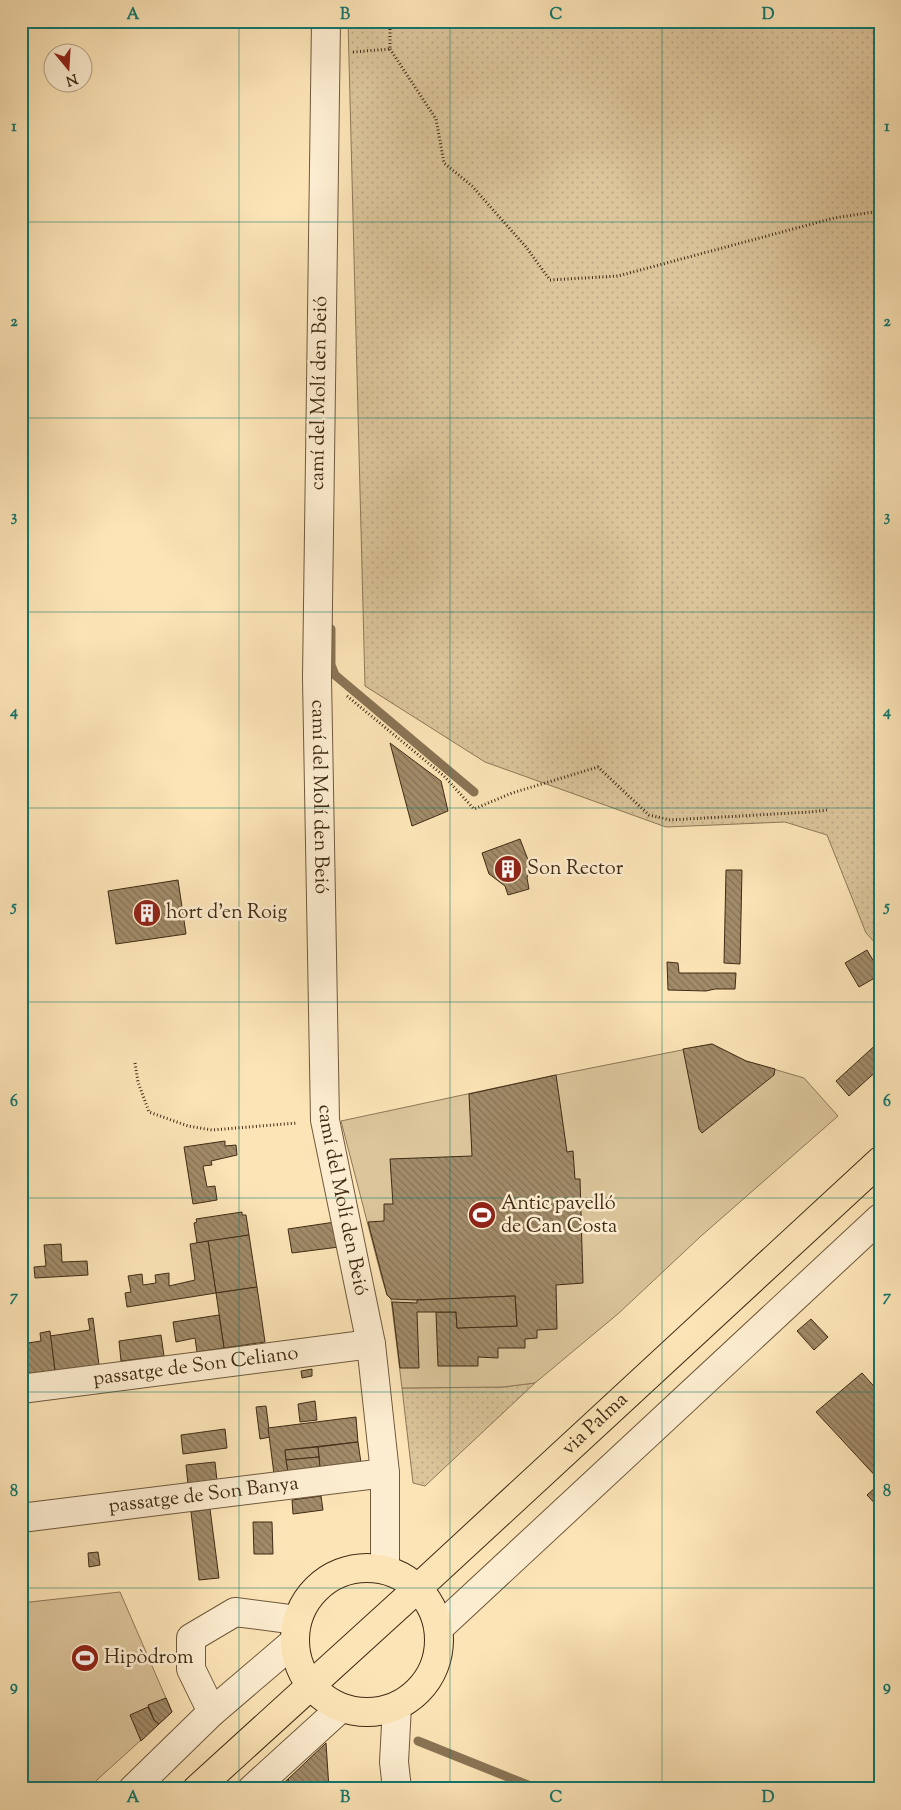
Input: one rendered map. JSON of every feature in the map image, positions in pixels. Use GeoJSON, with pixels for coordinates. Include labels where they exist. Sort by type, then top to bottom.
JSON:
{"type":"FeatureCollection","features":[{"type":"Feature","properties":{"kind":"main road","name":"via Palma"},"geometry":{"type":"LineString","coordinates":[[197,1789],[418,1588],[880,1161]]}},
{"type":"Feature","properties":{"kind":"main road"},"geometry":{"type":"LineString","coordinates":[[363,1567],[385,1569],[403,1576],[418,1588],[432,1606],[439,1628],[439,1652],[432,1674],[417,1693],[398,1706],[379,1712],[360,1712],[342,1708],[324,1699],[310,1686],[298,1666],[295,1631],[306,1600],[321,1583],[341,1571],[363,1567]]}},
{"type":"Feature","properties":{"kind":"street","name":"camí del Molí den Beió"},"geometry":{"type":"LineString","coordinates":[[326,21],[317,671],[325,1120],[371,1344],[385,1474],[385,1569]]}},
{"type":"Feature","properties":{"kind":"street"},"geometry":{"type":"LineString","coordinates":[[439,1628],[880,1218]]}},
{"type":"Feature","properties":{"kind":"street","name":"passatge de Son Celiano"},"geometry":{"type":"LineString","coordinates":[[21,1389],[371,1344]]}},
{"type":"Feature","properties":{"kind":"street","name":"passatge de Son Banya"},"geometry":{"type":"LineString","coordinates":[[21,1518],[385,1474]]}},
{"type":"Feature","properties":{"kind":"street"},"geometry":{"type":"LineString","coordinates":[[133,1789],[212,1712],[295,1631],[235,1612],[191,1638],[191,1669],[212,1712]]}},
{"type":"Feature","properties":{"kind":"street"},"geometry":{"type":"LineString","coordinates":[[396,1789],[394,1762],[398,1706]]}},
{"type":"Feature","properties":{"kind":"street"},"geometry":{"type":"LineString","coordinates":[[252,1789],[342,1708]]}},
{"type":"Feature","properties":{"kind":"path"},"geometry":{"type":"LineString","coordinates":[[390,21],[390,48],[436,119],[444,164],[472,186],[526,247],[550,280],[618,276],[834,218],[880,211]]}},
{"type":"Feature","properties":{"kind":"path"},"geometry":{"type":"LineString","coordinates":[[326,54],[390,48]]}},
{"type":"Feature","properties":{"kind":"path"},"geometry":{"type":"LineString","coordinates":[[317,671],[444,776],[474,809],[512,793],[598,767],[649,814],[670,820],[827,810]]}},
{"type":"Feature","properties":{"kind":"path"},"geometry":{"type":"LineString","coordinates":[[135,1063],[138,1082],[150,1112],[188,1126],[212,1130],[325,1120]]}},
{"type":"Feature","properties":{"kind":"shaded area"},"geometry":{"type":"Polygon","coordinates":[[[348,21],[880,21],[880,948],[866,933],[827,835],[785,822],[666,827],[485,762],[365,686],[348,21]]]}},
{"type":"Feature","properties":{"kind":"shaded area"},"geometry":{"type":"Polygon","coordinates":[[[712,1044],[746,1061],[804,1078],[838,1116],[700,1237],[619,1313],[535,1383],[503,1387],[402,1388],[391,1299],[387,1295],[381,1275],[341,1121],[712,1044]]]}},
{"type":"Feature","properties":{"kind":"shaded area"},"geometry":{"type":"Polygon","coordinates":[[[535,1383],[425,1486],[413,1483],[402,1388],[503,1387],[535,1383]]]}},
{"type":"Feature","properties":{"kind":"shaded area","name":"Hipòdrom"},"geometry":{"type":"Polygon","coordinates":[[[120,1592],[172,1712],[87,1789],[21,1789],[21,1603],[120,1592]]]}},
{"type":"Feature","properties":{"kind":"building"},"geometry":{"type":"Polygon","coordinates":[[[390,743],[441,781],[448,811],[412,826],[390,743]]]}},
{"type":"Feature","properties":{"kind":"building","name":"Son Rector"},"geometry":{"type":"Polygon","coordinates":[[[520,839],[530,865],[527,878],[529,889],[508,895],[505,886],[489,874],[482,853],[520,839]]]}},
{"type":"Feature","properties":{"kind":"building"},"geometry":{"type":"Polygon","coordinates":[[[726,870],[742,870],[740,964],[724,963],[726,870]]]}},
{"type":"Feature","properties":{"kind":"building","name":"hort d'en Roig"},"geometry":{"type":"Polygon","coordinates":[[[178,880],[186,934],[116,944],[108,891],[178,880]]]}},
{"type":"Feature","properties":{"kind":"building"},"geometry":{"type":"Polygon","coordinates":[[[867,950],[880,975],[859,987],[845,963],[867,950]]]}},
{"type":"Feature","properties":{"kind":"building"},"geometry":{"type":"Polygon","coordinates":[[[667,962],[678,963],[679,973],[736,973],[735,989],[706,991],[668,990],[667,962]]]}},
{"type":"Feature","properties":{"kind":"building"},"geometry":{"type":"Polygon","coordinates":[[[880,1041],[880,1068],[849,1096],[836,1081],[880,1041]]]}},
{"type":"Feature","properties":{"kind":"building"},"geometry":{"type":"Polygon","coordinates":[[[712,1044],[746,1061],[775,1069],[774,1075],[702,1133],[699,1129],[683,1049],[712,1044]]]}},
{"type":"Feature","properties":{"kind":"building","name":"Antic pavelló de Can Costa"},"geometry":{"type":"Polygon","coordinates":[[[556,1075],[567,1152],[573,1151],[575,1179],[580,1179],[583,1283],[556,1285],[557,1329],[537,1330],[537,1338],[525,1339],[525,1348],[498,1348],[498,1358],[478,1357],[478,1366],[438,1366],[436,1312],[456,1312],[457,1328],[517,1326],[515,1296],[417,1300],[391,1299],[387,1295],[368,1222],[384,1221],[384,1204],[393,1204],[390,1159],[472,1156],[469,1094],[556,1075]]]}},
{"type":"Feature","properties":{"kind":"building"},"geometry":{"type":"Polygon","coordinates":[[[225,1141],[225,1146],[236,1145],[237,1155],[211,1161],[212,1165],[203,1166],[207,1187],[215,1186],[217,1200],[193,1204],[184,1147],[225,1141]]]}},
{"type":"Feature","properties":{"kind":"building"},"geometry":{"type":"Polygon","coordinates":[[[242,1212],[242,1215],[246,1215],[249,1235],[197,1243],[194,1223],[197,1222],[196,1219],[242,1212]]]}},
{"type":"Feature","properties":{"kind":"building"},"geometry":{"type":"Polygon","coordinates":[[[335,1222],[339,1247],[292,1253],[288,1229],[335,1222]]]}},
{"type":"Feature","properties":{"kind":"building"},"geometry":{"type":"Polygon","coordinates":[[[249,1235],[257,1287],[216,1293],[208,1241],[249,1235]]]}},
{"type":"Feature","properties":{"kind":"building"},"geometry":{"type":"Polygon","coordinates":[[[208,1241],[216,1293],[127,1307],[125,1293],[131,1292],[128,1276],[142,1274],[143,1285],[156,1283],[155,1275],[169,1273],[169,1286],[195,1280],[190,1244],[208,1241]]]}},
{"type":"Feature","properties":{"kind":"building"},"geometry":{"type":"Polygon","coordinates":[[[61,1244],[62,1262],[87,1261],[88,1275],[35,1278],[34,1267],[46,1266],[44,1245],[61,1244]]]}},
{"type":"Feature","properties":{"kind":"building"},"geometry":{"type":"Polygon","coordinates":[[[257,1287],[265,1342],[224,1348],[216,1293],[257,1287]]]}},
{"type":"Feature","properties":{"kind":"building"},"geometry":{"type":"Polygon","coordinates":[[[515,1296],[517,1326],[457,1328],[456,1312],[417,1312],[419,1368],[400,1368],[392,1302],[417,1303],[417,1300],[515,1296]]]}},
{"type":"Feature","properties":{"kind":"building"},"geometry":{"type":"Polygon","coordinates":[[[219,1315],[224,1348],[197,1352],[195,1338],[176,1342],[173,1322],[219,1315]]]}},
{"type":"Feature","properties":{"kind":"building"},"geometry":{"type":"Polygon","coordinates":[[[93,1318],[99,1365],[55,1371],[50,1336],[90,1330],[88,1319],[93,1318]]]}},
{"type":"Feature","properties":{"kind":"building"},"geometry":{"type":"Polygon","coordinates":[[[811,1319],[828,1337],[814,1350],[797,1331],[811,1319]]]}},
{"type":"Feature","properties":{"kind":"building"},"geometry":{"type":"Polygon","coordinates":[[[50,1331],[55,1371],[21,1375],[21,1344],[41,1341],[40,1333],[50,1331]]]}},
{"type":"Feature","properties":{"kind":"building"},"geometry":{"type":"Polygon","coordinates":[[[161,1335],[164,1356],[121,1361],[119,1341],[161,1335]]]}},
{"type":"Feature","properties":{"kind":"building"},"geometry":{"type":"Polygon","coordinates":[[[312,1369],[312,1376],[302,1378],[301,1371],[312,1369]]]}},
{"type":"Feature","properties":{"kind":"building"},"geometry":{"type":"Polygon","coordinates":[[[862,1373],[880,1393],[880,1481],[816,1412],[862,1373]]]}},
{"type":"Feature","properties":{"kind":"building"},"geometry":{"type":"Polygon","coordinates":[[[315,1401],[317,1420],[300,1422],[298,1404],[315,1401]]]}},
{"type":"Feature","properties":{"kind":"building"},"geometry":{"type":"Polygon","coordinates":[[[266,1406],[270,1437],[260,1439],[256,1407],[266,1406]]]}},
{"type":"Feature","properties":{"kind":"building"},"geometry":{"type":"Polygon","coordinates":[[[356,1417],[358,1442],[285,1450],[288,1472],[274,1474],[268,1428],[356,1417]]]}},
{"type":"Feature","properties":{"kind":"building"},"geometry":{"type":"Polygon","coordinates":[[[225,1429],[227,1448],[183,1454],[181,1435],[225,1429]]]}},
{"type":"Feature","properties":{"kind":"building"},"geometry":{"type":"Polygon","coordinates":[[[358,1442],[361,1463],[320,1468],[318,1447],[358,1442]]]}},
{"type":"Feature","properties":{"kind":"building"},"geometry":{"type":"Polygon","coordinates":[[[318,1447],[319,1457],[286,1460],[285,1450],[318,1447]]]}},
{"type":"Feature","properties":{"kind":"building"},"geometry":{"type":"Polygon","coordinates":[[[319,1457],[320,1468],[288,1472],[286,1460],[319,1457]]]}},
{"type":"Feature","properties":{"kind":"building"},"geometry":{"type":"Polygon","coordinates":[[[215,1462],[217,1481],[188,1485],[186,1465],[215,1462]]]}},
{"type":"Feature","properties":{"kind":"building"},"geometry":{"type":"Polygon","coordinates":[[[877,1486],[880,1489],[880,1509],[867,1495],[877,1486]]]}},
{"type":"Feature","properties":{"kind":"building"},"geometry":{"type":"Polygon","coordinates":[[[321,1496],[323,1510],[293,1514],[292,1500],[321,1496]]]}},
{"type":"Feature","properties":{"kind":"building"},"geometry":{"type":"Polygon","coordinates":[[[210,1509],[219,1578],[199,1580],[191,1512],[210,1509]]]}},
{"type":"Feature","properties":{"kind":"building"},"geometry":{"type":"Polygon","coordinates":[[[253,1522],[272,1522],[273,1554],[254,1554],[253,1522]]]}},
{"type":"Feature","properties":{"kind":"building"},"geometry":{"type":"Polygon","coordinates":[[[98,1552],[100,1565],[89,1567],[88,1553],[98,1552]]]}},
{"type":"Feature","properties":{"kind":"building"},"geometry":{"type":"Polygon","coordinates":[[[166,1698],[172,1712],[159,1724],[154,1720],[148,1705],[166,1698]]]}},
{"type":"Feature","properties":{"kind":"building"},"geometry":{"type":"Polygon","coordinates":[[[148,1707],[154,1720],[159,1724],[141,1741],[130,1715],[148,1707]]]}},
{"type":"Feature","properties":{"kind":"building"},"geometry":{"type":"Polygon","coordinates":[[[326,1743],[329,1789],[289,1789],[288,1779],[326,1743]]]}},
{"type":"Feature","properties":{"kind":"building"},"geometry":{"type":"Polygon","coordinates":[[[288,1779],[289,1789],[277,1789],[288,1779]]]}},
{"type":"Feature","properties":{"kind":"waterway"},"geometry":{"type":"LineString","coordinates":[[331,629],[331,665],[335,675],[474,792]]}},
{"type":"Feature","properties":{"kind":"waterway"},"geometry":{"type":"LineString","coordinates":[[418,1741],[538,1789]]}},
{"type":"Feature","properties":{"kind":"place","name":"Son Rector"},"geometry":{"type":"Point","coordinates":[508,869]}},
{"type":"Feature","properties":{"kind":"place","name":"hort d'en Roig"},"geometry":{"type":"Point","coordinates":[147,913]}},
{"type":"Feature","properties":{"kind":"place","name":"Antic pavelló de Can Costa"},"geometry":{"type":"Point","coordinates":[482,1215]}},
{"type":"Feature","properties":{"kind":"place","name":"Hipòdrom"},"geometry":{"type":"Point","coordinates":[85,1658]}}]}
